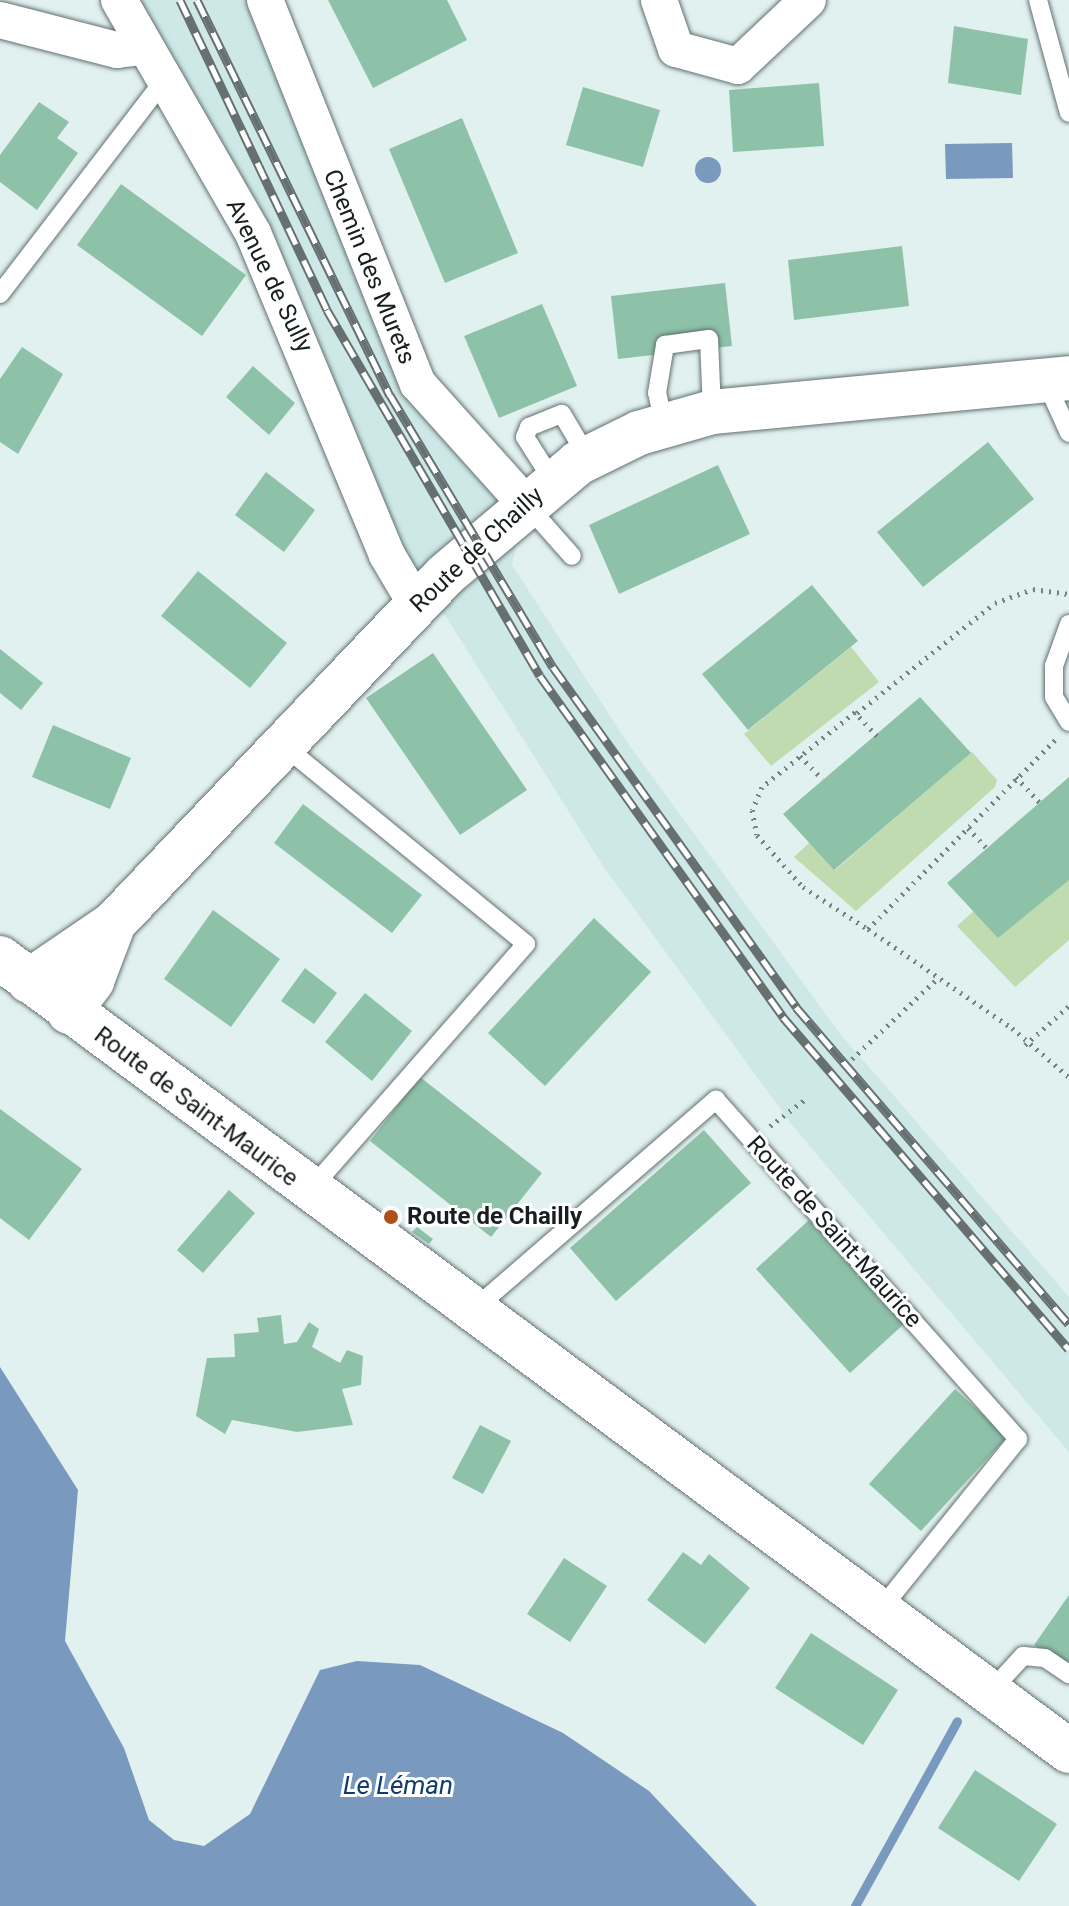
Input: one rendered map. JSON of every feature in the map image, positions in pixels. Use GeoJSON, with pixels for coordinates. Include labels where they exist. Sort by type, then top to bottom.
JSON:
{"type":"FeatureCollection","features":[{"type":"Feature","properties":{"kind":"main road","name":"Route de Chailly"},"geometry":{"type":"LineString","coordinates":[[15,970],[114,923],[416,604],[555,480],[664,425],[712,412],[1057,378]]}},
{"type":"Feature","properties":{"kind":"main road","name":"Route de Chailly"},"geometry":{"type":"LineString","coordinates":[[69,1012],[92,981],[114,923]]}},
{"type":"Feature","properties":{"kind":"main road","name":"Route de Saint-Maurice"},"geometry":{"type":"LineString","coordinates":[[15,970],[470,1313],[876,1613],[1069,1751]]}},
{"type":"Feature","properties":{"kind":"street","name":"Avenue de Sully"},"geometry":{"type":"LineString","coordinates":[[119,0],[141,47],[253,233],[387,555],[416,604]]}},
{"type":"Feature","properties":{"kind":"street","name":"Chemin des Murets"},"geometry":{"type":"LineString","coordinates":[[265,0],[418,384],[555,480]]}},
{"type":"Feature","properties":{"kind":"street"},"geometry":{"type":"LineString","coordinates":[[659,0],[676,49],[738,66],[808,0]]}},
{"type":"Feature","properties":{"kind":"street"},"geometry":{"type":"LineString","coordinates":[[0,20],[117,50],[141,47]]}},
{"type":"Feature","properties":{"kind":"lane"},"geometry":{"type":"LineString","coordinates":[[1038,0],[1069,113]]}},
{"type":"Feature","properties":{"kind":"lane"},"geometry":{"type":"LineString","coordinates":[[0,294],[162,83]]}},
{"type":"Feature","properties":{"kind":"lane"},"geometry":{"type":"LineString","coordinates":[[664,425],[657,393],[665,345],[709,339],[712,412]]}},
{"type":"Feature","properties":{"kind":"lane","name":"Route de Chailly"},"geometry":{"type":"LineString","coordinates":[[1057,378],[1069,433]]}},
{"type":"Feature","properties":{"kind":"lane"},"geometry":{"type":"LineString","coordinates":[[555,480],[572,556]]}},
{"type":"Feature","properties":{"kind":"lane"},"geometry":{"type":"LineString","coordinates":[[1069,624],[1054,666],[1054,697],[1069,724]]}},
{"type":"Feature","properties":{"kind":"lane"},"geometry":{"type":"LineString","coordinates":[[283,745],[526,944],[309,1192]]}},
{"type":"Feature","properties":{"kind":"lane","name":"Route de Saint-Maurice"},"geometry":{"type":"LineString","coordinates":[[470,1313],[716,1100],[1018,1439],[876,1613]]}},
{"type":"Feature","properties":{"kind":"lane"},"geometry":{"type":"LineString","coordinates":[[989,1694],[1023,1656],[1045,1658],[1069,1674]]}},
{"type":"Feature","properties":{"kind":"path"},"geometry":{"type":"LineString","coordinates":[[1069,594],[1033,589],[995,603],[758,791],[755,830],[803,887],[938,978],[1069,1077]]}},
{"type":"Feature","properties":{"kind":"path"},"geometry":{"type":"LineString","coordinates":[[857,713],[877,736]]}},
{"type":"Feature","properties":{"kind":"path"},"geometry":{"type":"LineString","coordinates":[[868,929],[1069,724]]}},
{"type":"Feature","properties":{"kind":"path"},"geometry":{"type":"LineString","coordinates":[[800,756],[822,779]]}},
{"type":"Feature","properties":{"kind":"path"},"geometry":{"type":"LineString","coordinates":[[1016,777],[1040,803]]}},
{"type":"Feature","properties":{"kind":"path"},"geometry":{"type":"LineString","coordinates":[[968,828],[986,847]]}},
{"type":"Feature","properties":{"kind":"path"},"geometry":{"type":"LineString","coordinates":[[852,1059],[938,978]]}},
{"type":"Feature","properties":{"kind":"path"},"geometry":{"type":"LineString","coordinates":[[1025,1045],[1069,1006]]}},
{"type":"Feature","properties":{"kind":"path"},"geometry":{"type":"LineString","coordinates":[[753,1139],[807,1098]]}},
{"type":"Feature","properties":{"kind":"shaded area"},"geometry":{"type":"Polygon","coordinates":[[[119,0],[265,0],[418,384],[524,502],[512,565],[627,742],[841,1035],[1069,1297],[1069,1452],[792,1125],[605,869],[445,615],[416,604],[329,404],[119,0]]]}},
{"type":"Feature","properties":{"kind":"green space"},"geometry":{"type":"Polygon","coordinates":[[[851,647],[879,682],[771,766],[744,734],[851,647]]]}},
{"type":"Feature","properties":{"kind":"green space"},"geometry":{"type":"Polygon","coordinates":[[[972,752],[997,780],[995,787],[856,911],[794,857],[811,841],[835,870],[972,752]]]}},
{"type":"Feature","properties":{"kind":"green space"},"geometry":{"type":"Polygon","coordinates":[[[1069,879],[1069,940],[1015,987],[957,926],[976,909],[998,937],[1069,879]]]}},
{"type":"Feature","properties":{"kind":"water"},"geometry":{"type":"Polygon","coordinates":[[[1012,143],[1013,178],[946,179],[945,144],[1012,143]]]}},
{"type":"Feature","properties":{"kind":"water"},"geometry":{"type":"Polygon","coordinates":[[[708,157],[717,161],[721,170],[717,179],[708,183],[699,179],[695,170],[699,161],[708,157]]]}},
{"type":"Feature","properties":{"kind":"water","name":"Le Léman"},"geometry":{"type":"Polygon","coordinates":[[[0,1367],[78,1490],[65,1641],[124,1748],[149,1820],[174,1840],[204,1846],[250,1814],[320,1670],[357,1661],[420,1665],[563,1733],[649,1791],[757,1906],[0,1906],[0,1367]]]}},
{"type":"Feature","properties":{"kind":"building"},"geometry":{"type":"Polygon","coordinates":[[[328,0],[447,0],[467,40],[373,88],[328,0]]]}},
{"type":"Feature","properties":{"kind":"building"},"geometry":{"type":"Polygon","coordinates":[[[954,26],[1028,39],[1021,95],[948,83],[954,26]]]}},
{"type":"Feature","properties":{"kind":"building"},"geometry":{"type":"Polygon","coordinates":[[[819,83],[824,146],[733,152],[729,90],[819,83]]]}},
{"type":"Feature","properties":{"kind":"building"},"geometry":{"type":"Polygon","coordinates":[[[583,87],[660,110],[643,167],[566,145],[583,87]]]}},
{"type":"Feature","properties":{"kind":"building"},"geometry":{"type":"Polygon","coordinates":[[[39,102],[69,122],[57,138],[78,153],[37,210],[0,182],[0,155],[39,102]]]}},
{"type":"Feature","properties":{"kind":"building"},"geometry":{"type":"Polygon","coordinates":[[[462,118],[518,253],[445,283],[389,149],[462,118]]]}},
{"type":"Feature","properties":{"kind":"building"},"geometry":{"type":"Polygon","coordinates":[[[121,184],[246,275],[202,336],[77,245],[121,184]]]}},
{"type":"Feature","properties":{"kind":"building"},"geometry":{"type":"Polygon","coordinates":[[[902,246],[909,306],[794,320],[788,260],[902,246]]]}},
{"type":"Feature","properties":{"kind":"building"},"geometry":{"type":"Polygon","coordinates":[[[725,283],[732,346],[618,359],[611,296],[725,283]]]}},
{"type":"Feature","properties":{"kind":"building"},"geometry":{"type":"Polygon","coordinates":[[[542,304],[577,386],[499,418],[464,336],[542,304]]]}},
{"type":"Feature","properties":{"kind":"building"},"geometry":{"type":"Polygon","coordinates":[[[22,347],[63,374],[18,454],[0,442],[0,379],[22,347]]]}},
{"type":"Feature","properties":{"kind":"building"},"geometry":{"type":"Polygon","coordinates":[[[253,366],[295,403],[269,435],[226,397],[253,366]]]}},
{"type":"Feature","properties":{"kind":"building"},"geometry":{"type":"Polygon","coordinates":[[[988,442],[1034,499],[923,587],[877,532],[988,442]]]}},
{"type":"Feature","properties":{"kind":"building"},"geometry":{"type":"Polygon","coordinates":[[[718,465],[750,534],[619,594],[589,525],[718,465]]]}},
{"type":"Feature","properties":{"kind":"building"},"geometry":{"type":"Polygon","coordinates":[[[266,472],[315,510],[284,552],[235,515],[266,472]]]}},
{"type":"Feature","properties":{"kind":"building"},"geometry":{"type":"Polygon","coordinates":[[[198,571],[287,643],[250,688],[161,616],[198,571]]]}},
{"type":"Feature","properties":{"kind":"building"},"geometry":{"type":"Polygon","coordinates":[[[812,585],[858,641],[748,730],[702,674],[812,585]]]}},
{"type":"Feature","properties":{"kind":"building"},"geometry":{"type":"Polygon","coordinates":[[[0,649],[43,683],[21,710],[0,693],[0,649]]]}},
{"type":"Feature","properties":{"kind":"building"},"geometry":{"type":"Polygon","coordinates":[[[433,653],[527,790],[460,835],[366,698],[433,653]]]}},
{"type":"Feature","properties":{"kind":"building"},"geometry":{"type":"Polygon","coordinates":[[[920,697],[971,753],[834,870],[783,814],[920,697]]]}},
{"type":"Feature","properties":{"kind":"building"},"geometry":{"type":"Polygon","coordinates":[[[53,725],[131,758],[110,809],[32,777],[53,725]]]}},
{"type":"Feature","properties":{"kind":"building"},"geometry":{"type":"Polygon","coordinates":[[[1069,777],[1069,880],[998,938],[947,883],[1069,777]]]}},
{"type":"Feature","properties":{"kind":"building"},"geometry":{"type":"Polygon","coordinates":[[[303,804],[422,895],[392,933],[274,843],[303,804]]]}},
{"type":"Feature","properties":{"kind":"building"},"geometry":{"type":"Polygon","coordinates":[[[213,910],[280,959],[231,1027],[164,979],[213,910]]]}},
{"type":"Feature","properties":{"kind":"building"},"geometry":{"type":"Polygon","coordinates":[[[594,918],[651,972],[545,1086],[488,1033],[594,918]]]}},
{"type":"Feature","properties":{"kind":"building"},"geometry":{"type":"Polygon","coordinates":[[[305,968],[337,993],[314,1024],[281,1001],[305,968]]]}},
{"type":"Feature","properties":{"kind":"building"},"geometry":{"type":"Polygon","coordinates":[[[365,993],[412,1031],[372,1081],[325,1042],[365,993]]]}},
{"type":"Feature","properties":{"kind":"building"},"geometry":{"type":"Polygon","coordinates":[[[420,1077],[542,1173],[491,1237],[370,1141],[420,1077]]]}},
{"type":"Feature","properties":{"kind":"building"},"geometry":{"type":"Polygon","coordinates":[[[0,1109],[82,1169],[29,1240],[0,1218],[0,1109]]]}},
{"type":"Feature","properties":{"kind":"building"},"geometry":{"type":"Polygon","coordinates":[[[704,1130],[751,1183],[616,1301],[570,1248],[704,1130]]]}},
{"type":"Feature","properties":{"kind":"building"},"geometry":{"type":"Polygon","coordinates":[[[229,1190],[255,1213],[203,1273],[177,1250],[229,1190]]]}},
{"type":"Feature","properties":{"kind":"building"},"geometry":{"type":"Polygon","coordinates":[[[809,1220],[904,1324],[850,1373],[756,1269],[809,1220]]]}},
{"type":"Feature","properties":{"kind":"building"},"geometry":{"type":"Polygon","coordinates":[[[417,1227],[433,1239],[429,1244],[412,1232],[417,1227]]]}},
{"type":"Feature","properties":{"kind":"building"},"geometry":{"type":"Polygon","coordinates":[[[281,1315],[284,1344],[297,1342],[309,1322],[319,1329],[312,1347],[340,1363],[347,1350],[363,1356],[361,1385],[342,1389],[353,1425],[297,1432],[232,1420],[225,1434],[196,1416],[207,1358],[235,1357],[234,1334],[259,1332],[257,1318],[281,1315]]]}},
{"type":"Feature","properties":{"kind":"building"},"geometry":{"type":"Polygon","coordinates":[[[955,1389],[1007,1437],[921,1531],[869,1484],[955,1389]]]}},
{"type":"Feature","properties":{"kind":"building"},"geometry":{"type":"Polygon","coordinates":[[[480,1425],[511,1441],[483,1494],[452,1478],[480,1425]]]}},
{"type":"Feature","properties":{"kind":"building"},"geometry":{"type":"Polygon","coordinates":[[[683,1552],[701,1565],[709,1554],[750,1588],[705,1644],[647,1600],[683,1552]]]}},
{"type":"Feature","properties":{"kind":"building"},"geometry":{"type":"Polygon","coordinates":[[[564,1558],[607,1586],[570,1642],[527,1614],[564,1558]]]}},
{"type":"Feature","properties":{"kind":"building"},"geometry":{"type":"Polygon","coordinates":[[[1069,1595],[1069,1667],[1034,1645],[1069,1595]]]}},
{"type":"Feature","properties":{"kind":"building"},"geometry":{"type":"Polygon","coordinates":[[[811,1633],[898,1690],[863,1745],[775,1688],[811,1633]]]}},
{"type":"Feature","properties":{"kind":"building"},"geometry":{"type":"Polygon","coordinates":[[[975,1770],[1057,1824],[1019,1881],[938,1828],[975,1770]]]}},
{"type":"Feature","properties":{"kind":"waterway"},"geometry":{"type":"LineString","coordinates":[[855,1906],[957,1721]]}},
{"type":"Feature","properties":{"kind":"railway"},"geometry":{"type":"LineString","coordinates":[[180,0],[327,310],[540,676],[783,1017],[1069,1349]]}},
{"type":"Feature","properties":{"kind":"railway"},"geometry":{"type":"LineString","coordinates":[[197,0],[390,395],[553,667],[796,1007],[1069,1324]]}},
{"type":"Feature","properties":{"kind":"place","name":"Route de Chailly"},"geometry":{"type":"Point","coordinates":[391,1217]}}]}
